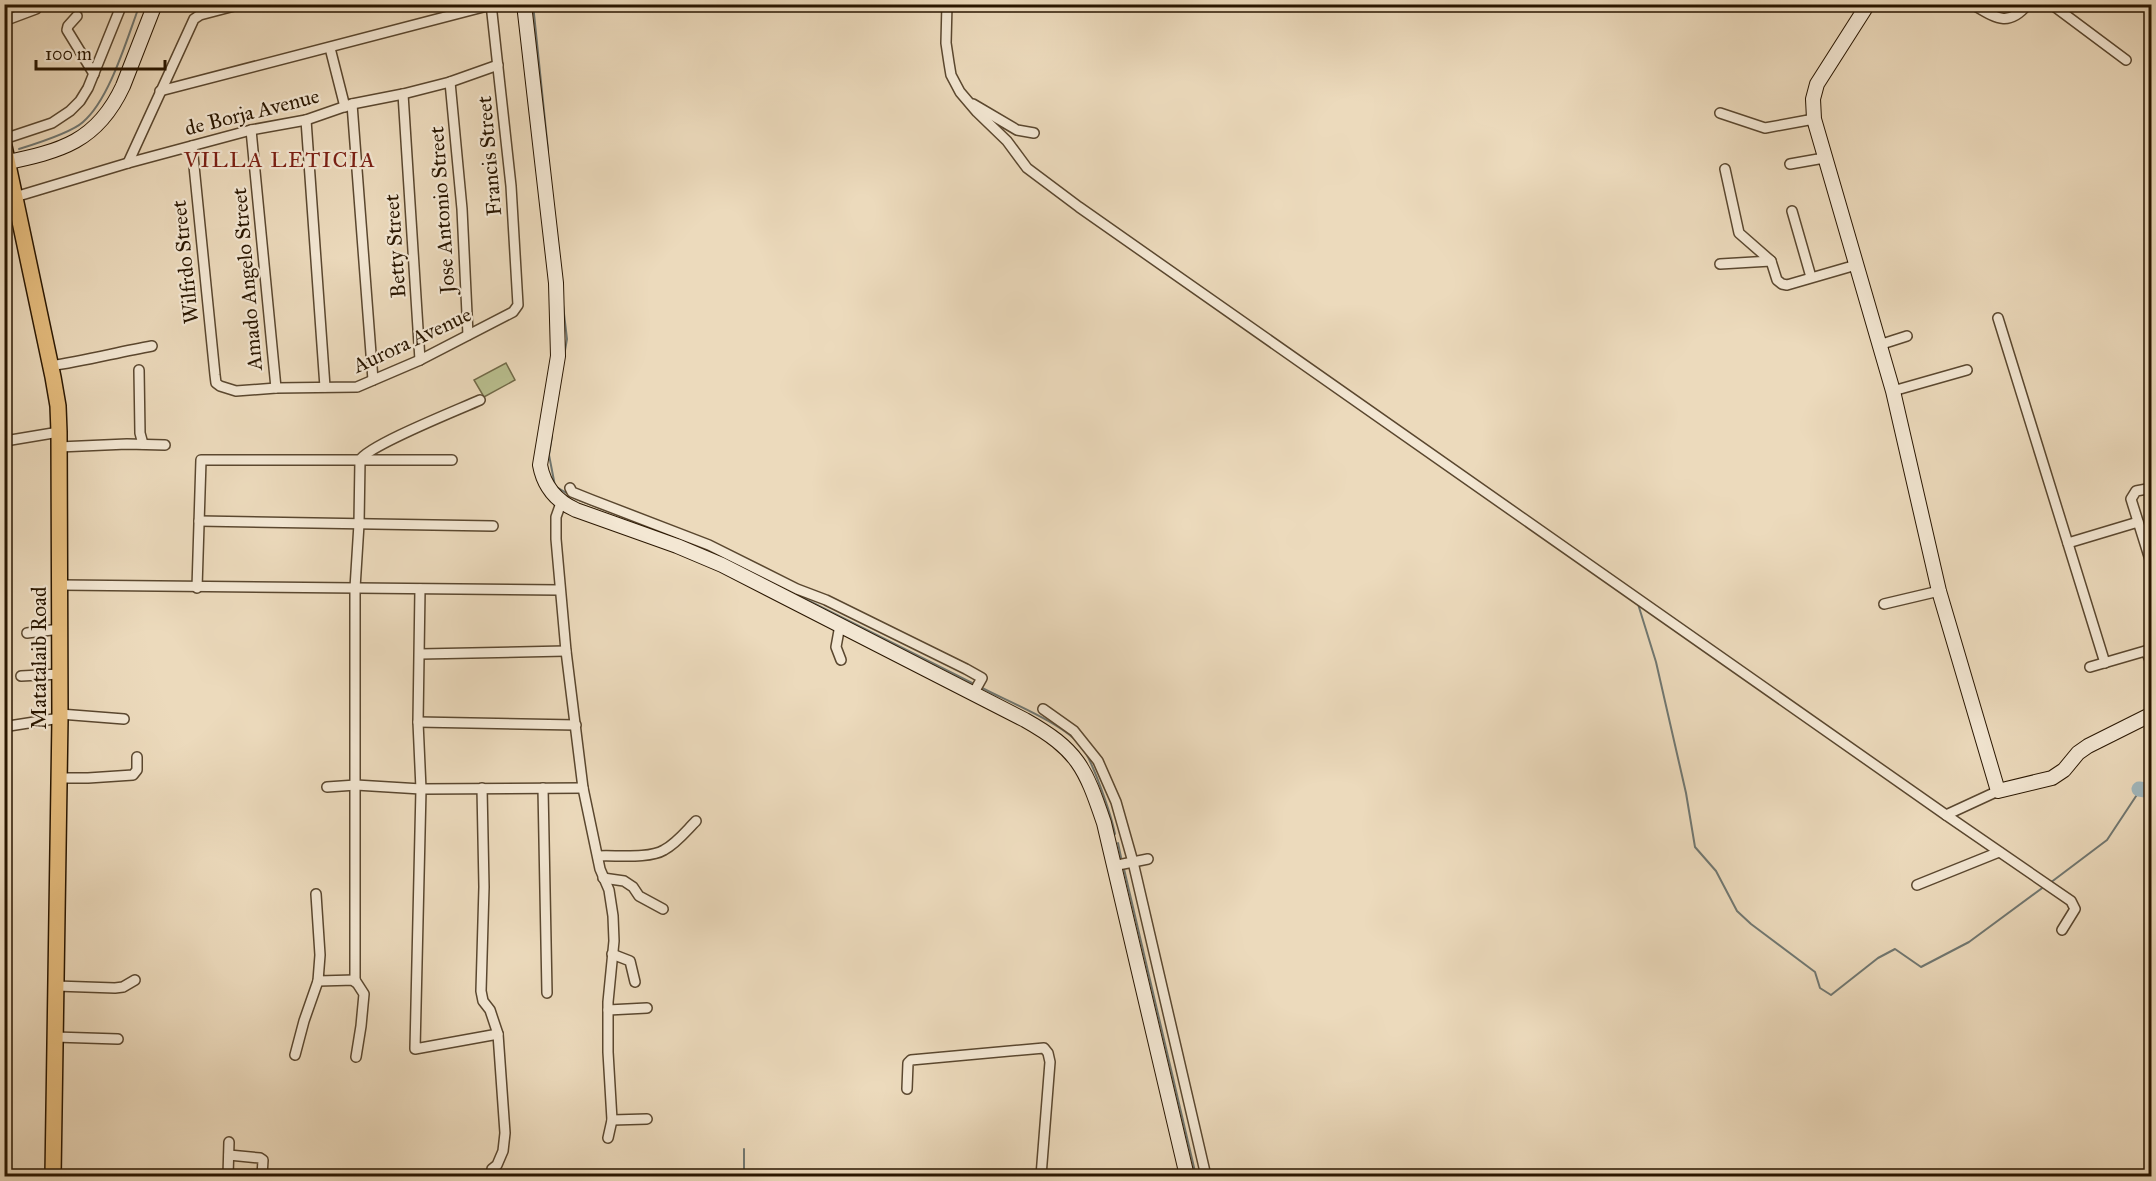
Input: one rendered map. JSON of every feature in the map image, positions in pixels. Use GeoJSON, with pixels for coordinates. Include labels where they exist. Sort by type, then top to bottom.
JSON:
{"type":"FeatureCollection","features":[{"type":"Feature","properties":{"kind":"main road","name":"Matatalaib Road"},"geometry":{"type":"LineString","coordinates":[[4,146],[58,406],[61,585],[53,1176]]}},
{"type":"Feature","properties":{"kind":"street"},"geometry":{"type":"LineString","coordinates":[[4,138],[30,131],[61,117],[80,101],[94,74],[122,4]]}},
{"type":"Feature","properties":{"kind":"street"},"geometry":{"type":"LineString","coordinates":[[6,162],[48,154],[71,145],[101,121],[121,91],[155,4]]}},
{"type":"Feature","properties":{"kind":"street"},"geometry":{"type":"LineString","coordinates":[[128,163],[194,19],[200,15],[242,4]]}},
{"type":"Feature","properties":{"kind":"street"},"geometry":{"type":"LineString","coordinates":[[524,4],[556,283],[558,356],[540,465],[549,490],[561,503],[722,565],[1042,730],[1071,752],[1085,773],[1094,793],[1107,840],[1187,1176]]}},
{"type":"Feature","properties":{"kind":"street"},"geometry":{"type":"LineString","coordinates":[[947,4],[946,43],[951,75],[969,102],[1007,141],[1027,168],[1079,207],[2071,901],[2075,909],[2062,930]]}},
{"type":"Feature","properties":{"kind":"street"},"geometry":{"type":"LineString","coordinates":[[1868,4],[1817,84],[1813,99],[1814,119],[1893,391],[1939,591],[1998,791]]}},
{"type":"Feature","properties":{"kind":"street"},"geometry":{"type":"LineString","coordinates":[[1972,4],[1991,15],[2008,19],[2014,18],[2028,4]]}},
{"type":"Feature","properties":{"kind":"street"},"geometry":{"type":"LineString","coordinates":[[2051,4],[2126,60]]}},
{"type":"Feature","properties":{"kind":"street"},"geometry":{"type":"LineString","coordinates":[[160,91],[491,5]]}},
{"type":"Feature","properties":{"kind":"street","name":"Francis Street"},"geometry":{"type":"LineString","coordinates":[[491,5],[511,186],[518,305]]}},
{"type":"Feature","properties":{"kind":"street"},"geometry":{"type":"LineString","coordinates":[[4,21],[36,9]]}},
{"type":"Feature","properties":{"kind":"street"},"geometry":{"type":"LineString","coordinates":[[77,16],[67,30],[94,74]]}},
{"type":"Feature","properties":{"kind":"street"},"geometry":{"type":"LineString","coordinates":[[330,48],[349,106],[373,380]]}},
{"type":"Feature","properties":{"kind":"street","name":"de Borja Avenue"},"geometry":{"type":"LineString","coordinates":[[15,197],[128,163],[251,130],[306,120],[349,106],[450,82],[498,65]]}},
{"type":"Feature","properties":{"kind":"street","name":"Jose Antonio Street"},"geometry":{"type":"LineString","coordinates":[[450,82],[462,209],[468,335]]}},
{"type":"Feature","properties":{"kind":"street","name":"Betty Street"},"geometry":{"type":"LineString","coordinates":[[403,94],[420,360]]}},
{"type":"Feature","properties":{"kind":"street"},"geometry":{"type":"LineString","coordinates":[[969,102],[1017,130],[1034,133]]}},
{"type":"Feature","properties":{"kind":"street"},"geometry":{"type":"LineString","coordinates":[[1720,113],[1765,128],[1814,119]]}},
{"type":"Feature","properties":{"kind":"street"},"geometry":{"type":"LineString","coordinates":[[306,120],[326,387]]}},
{"type":"Feature","properties":{"kind":"street","name":"Amado Angelo Street"},"geometry":{"type":"LineString","coordinates":[[251,130],[276,388]]}},
{"type":"Feature","properties":{"kind":"street","name":"Wilfrdo Street"},"geometry":{"type":"LineString","coordinates":[[192,146],[215,375]]}},
{"type":"Feature","properties":{"kind":"street"},"geometry":{"type":"LineString","coordinates":[[1790,164],[1824,158]]}},
{"type":"Feature","properties":{"kind":"street"},"geometry":{"type":"LineString","coordinates":[[1725,169],[1736,227],[1739,233],[1771,261],[1777,280],[1782,284],[1788,285],[1856,265]]}},
{"type":"Feature","properties":{"kind":"street"},"geometry":{"type":"LineString","coordinates":[[1792,211],[1811,277]]}},
{"type":"Feature","properties":{"kind":"street"},"geometry":{"type":"LineString","coordinates":[[1720,264],[1771,261]]}},
{"type":"Feature","properties":{"kind":"street","name":"Aurora Avenue"},"geometry":{"type":"LineString","coordinates":[[215,375],[216,383],[225,389],[247,391],[276,388],[357,387],[420,360],[513,312],[518,305]]}},
{"type":"Feature","properties":{"kind":"street"},"geometry":{"type":"LineString","coordinates":[[1998,318],[2105,663]]}},
{"type":"Feature","properties":{"kind":"street"},"geometry":{"type":"LineString","coordinates":[[1879,345],[1907,336]]}},
{"type":"Feature","properties":{"kind":"street"},"geometry":{"type":"LineString","coordinates":[[50,366],[92,360],[108,354],[152,346]]}},
{"type":"Feature","properties":{"kind":"street"},"geometry":{"type":"LineString","coordinates":[[139,370],[143,444]]}},
{"type":"Feature","properties":{"kind":"street"},"geometry":{"type":"LineString","coordinates":[[1893,391],[1967,370]]}},
{"type":"Feature","properties":{"kind":"street"},"geometry":{"type":"LineString","coordinates":[[356,1056],[364,994],[355,981],[355,588],[360,460],[363,454],[396,437],[480,400]]}},
{"type":"Feature","properties":{"kind":"street"},"geometry":{"type":"LineString","coordinates":[[5,441],[59,440],[165,445]]}},
{"type":"Feature","properties":{"kind":"street"},"geometry":{"type":"LineString","coordinates":[[197,588],[200,462],[203,459],[452,460]]}},
{"type":"Feature","properties":{"kind":"street"},"geometry":{"type":"LineString","coordinates":[[570,488],[572,492],[716,548],[966,669],[982,678],[973,694]]}},
{"type":"Feature","properties":{"kind":"street"},"geometry":{"type":"LineString","coordinates":[[2151,488],[2136,491],[2131,499],[2151,566]]}},
{"type":"Feature","properties":{"kind":"street"},"geometry":{"type":"LineString","coordinates":[[561,503],[556,517],[559,590],[583,788],[603,878],[609,890],[613,916],[608,1010],[612,1120],[608,1138]]}},
{"type":"Feature","properties":{"kind":"street"},"geometry":{"type":"LineString","coordinates":[[199,520],[493,526]]}},
{"type":"Feature","properties":{"kind":"street"},"geometry":{"type":"LineString","coordinates":[[2068,543],[2138,522]]}},
{"type":"Feature","properties":{"kind":"street"},"geometry":{"type":"LineString","coordinates":[[61,585],[559,590]]}},
{"type":"Feature","properties":{"kind":"street"},"geometry":{"type":"LineString","coordinates":[[420,589],[418,722],[421,789],[416,1049],[498,1034]]}},
{"type":"Feature","properties":{"kind":"street"},"geometry":{"type":"LineString","coordinates":[[1884,604],[1939,591]]}},
{"type":"Feature","properties":{"kind":"street"},"geometry":{"type":"LineString","coordinates":[[840,625],[836,647],[841,660]]}},
{"type":"Feature","properties":{"kind":"street"},"geometry":{"type":"LineString","coordinates":[[27,633],[60,629]]}},
{"type":"Feature","properties":{"kind":"street"},"geometry":{"type":"LineString","coordinates":[[2090,667],[2149,650],[2151,665]]}},
{"type":"Feature","properties":{"kind":"street"},"geometry":{"type":"LineString","coordinates":[[420,654],[566,651]]}},
{"type":"Feature","properties":{"kind":"street"},"geometry":{"type":"LineString","coordinates":[[21,676],[60,674]]}},
{"type":"Feature","properties":{"kind":"street"},"geometry":{"type":"LineString","coordinates":[[1043,709],[1074,731],[1098,761],[1116,802],[1133,862],[1206,1176]]}},
{"type":"Feature","properties":{"kind":"street"},"geometry":{"type":"LineString","coordinates":[[1946,815],[1998,791],[2058,775],[2088,746],[2151,714]]}},
{"type":"Feature","properties":{"kind":"street"},"geometry":{"type":"LineString","coordinates":[[9,726],[60,716],[124,719]]}},
{"type":"Feature","properties":{"kind":"street"},"geometry":{"type":"LineString","coordinates":[[418,722],[576,725]]}},
{"type":"Feature","properties":{"kind":"street"},"geometry":{"type":"LineString","coordinates":[[59,778],[133,775],[136,770],[137,757]]}},
{"type":"Feature","properties":{"kind":"street"},"geometry":{"type":"LineString","coordinates":[[327,787],[356,785],[421,789],[583,788]]}},
{"type":"Feature","properties":{"kind":"street"},"geometry":{"type":"LineString","coordinates":[[482,788],[484,887],[481,991],[498,1034],[505,1133],[503,1151],[497,1165],[492,1169]]}},
{"type":"Feature","properties":{"kind":"street"},"geometry":{"type":"LineString","coordinates":[[543,788],[547,993]]}},
{"type":"Feature","properties":{"kind":"street"},"geometry":{"type":"LineString","coordinates":[[598,856],[648,855],[662,852],[696,821]]}},
{"type":"Feature","properties":{"kind":"street"},"geometry":{"type":"LineString","coordinates":[[1107,840],[1126,836]]}},
{"type":"Feature","properties":{"kind":"street"},"geometry":{"type":"LineString","coordinates":[[1917,885],[1999,852]]}},
{"type":"Feature","properties":{"kind":"street"},"geometry":{"type":"LineString","coordinates":[[1113,866],[1148,859]]}},
{"type":"Feature","properties":{"kind":"street"},"geometry":{"type":"LineString","coordinates":[[603,878],[624,881],[633,887],[639,896],[663,909]]}},
{"type":"Feature","properties":{"kind":"street"},"geometry":{"type":"LineString","coordinates":[[295,1055],[318,981],[320,955],[316,894]]}},
{"type":"Feature","properties":{"kind":"street"},"geometry":{"type":"LineString","coordinates":[[612,954],[630,961],[635,982]]}},
{"type":"Feature","properties":{"kind":"street"},"geometry":{"type":"LineString","coordinates":[[56,986],[115,988],[123,987],[135,980]]}},
{"type":"Feature","properties":{"kind":"street"},"geometry":{"type":"LineString","coordinates":[[318,981],[355,981]]}},
{"type":"Feature","properties":{"kind":"street"},"geometry":{"type":"LineString","coordinates":[[608,1010],[647,1008]]}},
{"type":"Feature","properties":{"kind":"street"},"geometry":{"type":"LineString","coordinates":[[55,1037],[118,1039]]}},
{"type":"Feature","properties":{"kind":"street"},"geometry":{"type":"LineString","coordinates":[[907,1089],[908,1063],[911,1060],[1044,1048],[1050,1062],[1041,1176]]}},
{"type":"Feature","properties":{"kind":"street"},"geometry":{"type":"LineString","coordinates":[[612,1120],[647,1119]]}},
{"type":"Feature","properties":{"kind":"street"},"geometry":{"type":"LineString","coordinates":[[228,1176],[229,1142]]}},
{"type":"Feature","properties":{"kind":"street"},"geometry":{"type":"LineString","coordinates":[[229,1155],[260,1158],[263,1160],[262,1176]]}},
{"type":"Feature","properties":{"kind":"green space"},"geometry":{"type":"Polygon","coordinates":[[[506,363],[515,380],[484,397],[474,380],[506,363]]]}},
{"type":"Feature","properties":{"kind":"waterway"},"geometry":{"type":"LineString","coordinates":[[19,149],[70,130],[93,112],[117,67],[140,4]]}},
{"type":"Feature","properties":{"kind":"waterway"},"geometry":{"type":"LineString","coordinates":[[533,4],[548,150]]}},
{"type":"Feature","properties":{"kind":"waterway"},"geometry":{"type":"LineString","coordinates":[[563,305],[567,339],[564,356]]}},
{"type":"Feature","properties":{"kind":"waterway"},"geometry":{"type":"LineString","coordinates":[[552,436],[549,455],[555,486],[576,499],[677,537]]}},
{"type":"Feature","properties":{"kind":"waterway"},"geometry":{"type":"LineString","coordinates":[[704,548],[972,683]]}},
{"type":"Feature","properties":{"kind":"waterway"},"geometry":{"type":"LineString","coordinates":[[1638,604],[1656,662],[1686,793],[1695,847],[1716,871],[1737,911],[1815,972],[1820,988],[1831,995],[1878,958],[1895,949],[1921,967],[1969,942],[2045,886]]}},
{"type":"Feature","properties":{"kind":"waterway"},"geometry":{"type":"LineString","coordinates":[[982,688],[1050,722],[1074,738],[1091,764],[1115,834]]}},
{"type":"Feature","properties":{"kind":"waterway"},"geometry":{"type":"LineString","coordinates":[[2050,883],[2107,840],[2152,772]]}},
{"type":"Feature","properties":{"kind":"waterway"},"geometry":{"type":"LineString","coordinates":[[2139,789],[2152,791]]}},
{"type":"Feature","properties":{"kind":"waterway"},"geometry":{"type":"LineString","coordinates":[[1118,843],[1122,862]]}},
{"type":"Feature","properties":{"kind":"waterway"},"geometry":{"type":"LineString","coordinates":[[1124,869],[1196,1176]]}},
{"type":"Feature","properties":{"kind":"waterway"},"geometry":{"type":"LineString","coordinates":[[744,1149],[744,1176]]}},
{"type":"Feature","properties":{"kind":"district","name":"VILLA LETICIA"},"geometry":{"type":"Point","coordinates":[280,159]}}]}
